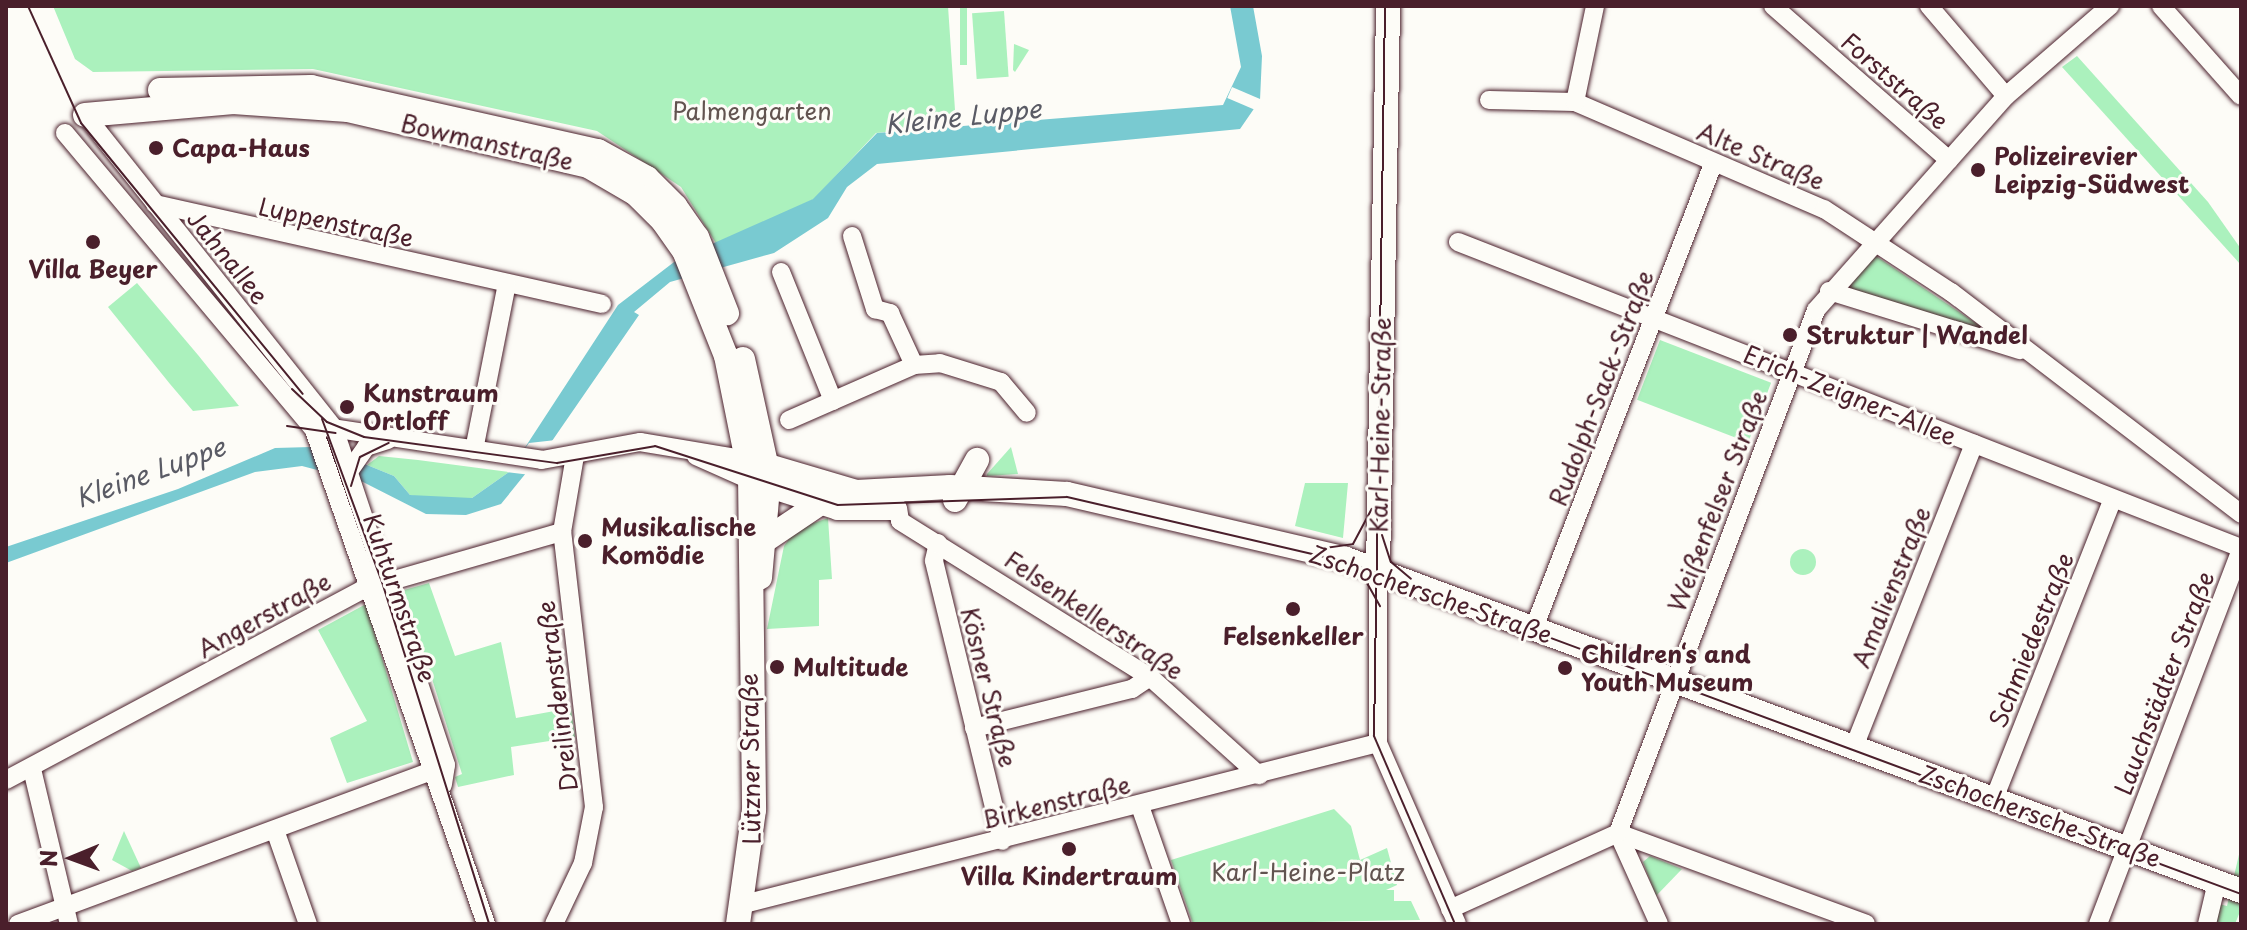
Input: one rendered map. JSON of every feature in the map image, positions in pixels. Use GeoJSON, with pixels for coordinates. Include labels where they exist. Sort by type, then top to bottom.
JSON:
{"type":"FeatureCollection","features":[{"type":"Feature","properties":{"kind":"main road","name":"Karl-Heine-Straße"},"geometry":{"type":"LineString","coordinates":[[1378,570],[1388,6]]}},
{"type":"Feature","properties":{"kind":"main road","name":"Bowmanstraße"},"geometry":{"type":"LineString","coordinates":[[160,90],[311,87],[552,136],[647,178],[693,250],[706,280],[759,473]]}},
{"type":"Feature","properties":{"kind":"main road","name":"Bowmanstraße"},"geometry":{"type":"LineString","coordinates":[[85,115],[190,104],[310,104],[548,153],[636,194],[693,250]]}},
{"type":"Feature","properties":{"kind":"main road","name":"Zschochersche Straße"},"geometry":{"type":"LineString","coordinates":[[759,473],[819,504],[898,508],[957,492]]}},
{"type":"Feature","properties":{"kind":"main road","name":"Zschochersche Straße"},"geometry":{"type":"LineString","coordinates":[[759,473],[856,492],[1015,491],[1097,499],[1378,570],[2228,886]]}},
{"type":"Feature","properties":{"kind":"main road","name":"Lützner Straße"},"geometry":{"type":"LineString","coordinates":[[748,640],[767,539],[759,473]]}},
{"type":"Feature","properties":{"kind":"main road","name":"Lützner Straße"},"geometry":{"type":"LineString","coordinates":[[741,914],[754,810],[748,640],[759,473]]}},
{"type":"Feature","properties":{"kind":"main road"},"geometry":{"type":"LineString","coordinates":[[767,539],[819,504]]}},
{"type":"Feature","properties":{"kind":"street"},"geometry":{"type":"LineString","coordinates":[[1575,102],[1595,6]]}},
{"type":"Feature","properties":{"kind":"street","name":"Forststraße"},"geometry":{"type":"LineString","coordinates":[[1773,6],[1949,160]]}},
{"type":"Feature","properties":{"kind":"street"},"geometry":{"type":"LineString","coordinates":[[1929,6],[2006,96]]}},
{"type":"Feature","properties":{"kind":"street","name":"Weißenfelser Straße"},"geometry":{"type":"LineString","coordinates":[[1618,833],[1791,373],[1829,291],[2006,96],[2110,6]]}},
{"type":"Feature","properties":{"kind":"street"},"geometry":{"type":"LineString","coordinates":[[2161,6],[2241,96]]}},
{"type":"Feature","properties":{"kind":"street","name":"Alte Straße"},"geometry":{"type":"LineString","coordinates":[[1489,100],[1575,102],[1713,165],[1799,195],[1875,241],[2241,514]]}},
{"type":"Feature","properties":{"kind":"street","name":"Jahnallee"},"geometry":{"type":"LineString","coordinates":[[85,115],[334,428]]}},
{"type":"Feature","properties":{"kind":"street","name":"Jahnallee"},"geometry":{"type":"LineString","coordinates":[[65,133],[311,425]]}},
{"type":"Feature","properties":{"kind":"street","name":"Rudolph-Sack-Straße"},"geometry":{"type":"LineString","coordinates":[[1534,628],[1713,165]]}},
{"type":"Feature","properties":{"kind":"street","name":"Luppenstraße"},"geometry":{"type":"LineString","coordinates":[[155,204],[602,304]]}},
{"type":"Feature","properties":{"kind":"street"},"geometry":{"type":"LineString","coordinates":[[852,236],[875,309],[890,313],[914,365]]}},
{"type":"Feature","properties":{"kind":"street","name":"Erich-Zeigner-Allee"},"geometry":{"type":"LineString","coordinates":[[1458,242],[2241,549]]}},
{"type":"Feature","properties":{"kind":"street"},"geometry":{"type":"LineString","coordinates":[[781,272],[833,401]]}},
{"type":"Feature","properties":{"kind":"street"},"geometry":{"type":"LineString","coordinates":[[474,450],[507,284]]}},
{"type":"Feature","properties":{"kind":"street","name":"Alte Straße"},"geometry":{"type":"LineString","coordinates":[[1829,291],[2026,352]]}},
{"type":"Feature","properties":{"kind":"street"},"geometry":{"type":"LineString","coordinates":[[789,420],[914,365],[985,374],[1015,394],[1027,413]]}},
{"type":"Feature","properties":{"kind":"street","name":"Zschochersche Straße"},"geometry":{"type":"LineString","coordinates":[[311,425],[542,460],[640,442],[690,452],[759,473]]}},
{"type":"Feature","properties":{"kind":"street","name":"Kuhturmstraße"},"geometry":{"type":"LineString","coordinates":[[311,425],[323,450],[347,467]]}},
{"type":"Feature","properties":{"kind":"street","name":"Kuhturmstraße"},"geometry":{"type":"LineString","coordinates":[[334,428],[486,924]]}},
{"type":"Feature","properties":{"kind":"street","name":"Zschochersche Straße"},"geometry":{"type":"LineString","coordinates":[[347,467],[375,442],[399,439]]}},
{"type":"Feature","properties":{"kind":"street","name":"Amalienstraße"},"geometry":{"type":"LineString","coordinates":[[1854,747],[1974,444]]}},
{"type":"Feature","properties":{"kind":"street","name":"Dreilindenstraße"},"geometry":{"type":"LineString","coordinates":[[554,924],[583,863],[594,807],[562,532],[575,456]]}},
{"type":"Feature","properties":{"kind":"street","name":"Schmiedestraße"},"geometry":{"type":"LineString","coordinates":[[1994,799],[2113,499]]}},
{"type":"Feature","properties":{"kind":"street","name":"Felsenkellerstraße"},"geometry":{"type":"LineString","coordinates":[[898,508],[900,521],[1150,677],[1259,775]]}},
{"type":"Feature","properties":{"kind":"street","name":"Angerstraße"},"geometry":{"type":"LineString","coordinates":[[6,780],[380,583],[562,532]]}},
{"type":"Feature","properties":{"kind":"street","name":"Kösner Straße"},"geometry":{"type":"LineString","coordinates":[[938,543],[934,561],[1002,841]]}},
{"type":"Feature","properties":{"kind":"street","name":"Lauchstädter Straße"},"geometry":{"type":"LineString","coordinates":[[2098,924],[2241,549]]}},
{"type":"Feature","properties":{"kind":"street","name":"Karl-Heine-Straße"},"geometry":{"type":"LineString","coordinates":[[1378,570],[1378,743],[1454,916]]}},
{"type":"Feature","properties":{"kind":"street"},"geometry":{"type":"LineString","coordinates":[[974,728],[1132,689],[1150,677]]}},
{"type":"Feature","properties":{"kind":"street","name":"Birkenstraße"},"geometry":{"type":"LineString","coordinates":[[741,914],[1002,841],[1378,743]]}},
{"type":"Feature","properties":{"kind":"street"},"geometry":{"type":"LineString","coordinates":[[18,924],[67,916],[275,830],[348,796],[438,768]]}},
{"type":"Feature","properties":{"kind":"street"},"geometry":{"type":"LineString","coordinates":[[32,769],[67,916]]}},
{"type":"Feature","properties":{"kind":"street"},"geometry":{"type":"LineString","coordinates":[[1140,806],[1181,924]]}},
{"type":"Feature","properties":{"kind":"street"},"geometry":{"type":"LineString","coordinates":[[275,830],[308,924]]}},
{"type":"Feature","properties":{"kind":"street"},"geometry":{"type":"LineString","coordinates":[[1454,916],[1618,833],[1866,924]]}},
{"type":"Feature","properties":{"kind":"street"},"geometry":{"type":"LineString","coordinates":[[1618,833],[1659,924]]}},
{"type":"Feature","properties":{"kind":"street"},"geometry":{"type":"LineString","coordinates":[[2207,924],[2228,886]]}},
{"type":"Feature","properties":{"kind":"green space","name":"Palmengarten"},"geometry":{"type":"Polygon","coordinates":[[[53,6],[948,6],[956,125],[876,133],[814,199],[717,245],[681,187],[597,131],[313,69],[93,72],[75,59],[53,6]]]}},
{"type":"Feature","properties":{"kind":"green space"},"geometry":{"type":"Polygon","coordinates":[[[960,6],[967,6],[967,65],[960,65],[960,6]]]}},
{"type":"Feature","properties":{"kind":"green space"},"geometry":{"type":"Polygon","coordinates":[[[1004,11],[1009,77],[977,79],[972,13],[1004,11]]]}},
{"type":"Feature","properties":{"kind":"green space"},"geometry":{"type":"Polygon","coordinates":[[[1014,44],[1029,50],[1015,72],[1013,70],[1014,44]]]}},
{"type":"Feature","properties":{"kind":"green space"},"geometry":{"type":"Polygon","coordinates":[[[2077,56],[2208,202],[2241,249],[2241,265],[2062,67],[2077,56]]]}},
{"type":"Feature","properties":{"kind":"green space"},"geometry":{"type":"Polygon","coordinates":[[[1873,254],[1992,334],[1840,286],[1873,254]]]}},
{"type":"Feature","properties":{"kind":"green space"},"geometry":{"type":"Polygon","coordinates":[[[137,283],[239,406],[193,411],[170,384],[108,307],[137,283]]]}},
{"type":"Feature","properties":{"kind":"green space"},"geometry":{"type":"Polygon","coordinates":[[[1660,340],[1771,383],[1748,442],[1637,400],[1660,340]]]}},
{"type":"Feature","properties":{"kind":"green space"},"geometry":{"type":"Polygon","coordinates":[[[1011,447],[1018,474],[987,476],[987,474],[1011,447]]]}},
{"type":"Feature","properties":{"kind":"green space"},"geometry":{"type":"Polygon","coordinates":[[[379,456],[509,472],[472,498],[437,501],[410,495],[394,476],[367,465],[379,456]]]}},
{"type":"Feature","properties":{"kind":"green space"},"geometry":{"type":"Polygon","coordinates":[[[1305,483],[1348,483],[1343,538],[1295,526],[1305,483]]]}},
{"type":"Feature","properties":{"kind":"green space"},"geometry":{"type":"Polygon","coordinates":[[[828,518],[832,579],[819,580],[819,626],[767,629],[784,546],[796,529],[828,518]]]}},
{"type":"Feature","properties":{"kind":"green space"},"geometry":{"type":"Polygon","coordinates":[[[1803,549],[1812,553],[1816,562],[1812,571],[1803,575],[1794,571],[1790,562],[1794,553],[1803,549]]]}},
{"type":"Feature","properties":{"kind":"green space"},"geometry":{"type":"Polygon","coordinates":[[[429,583],[455,656],[501,642],[516,718],[571,708],[575,737],[511,747],[514,775],[458,787],[455,777],[462,774],[404,590],[429,583]]]}},
{"type":"Feature","properties":{"kind":"green space"},"geometry":{"type":"Polygon","coordinates":[[[366,604],[413,762],[347,783],[330,738],[367,721],[318,630],[366,604]]]}},
{"type":"Feature","properties":{"kind":"green space","name":"Karl-Heine-Platz"},"geometry":{"type":"Polygon","coordinates":[[[1334,809],[1351,826],[1360,860],[1387,848],[1397,885],[1386,890],[1394,890],[1394,901],[1411,901],[1420,920],[1193,924],[1171,860],[1334,809]]]}},
{"type":"Feature","properties":{"kind":"green space"},"geometry":{"type":"Polygon","coordinates":[[[124,831],[141,868],[132,871],[112,860],[124,831]]]}},
{"type":"Feature","properties":{"kind":"green space"},"geometry":{"type":"Polygon","coordinates":[[[2241,846],[2241,909],[2235,924],[2214,924],[2219,904],[2227,906],[2241,846]]]}},
{"type":"Feature","properties":{"kind":"green space"},"geometry":{"type":"Polygon","coordinates":[[[1650,856],[1682,869],[1656,896],[1643,862],[1650,856]]]}},
{"type":"Feature","properties":{"kind":"water"},"geometry":{"type":"Polygon","coordinates":[[[1230,6],[1253,6],[1262,56],[1260,100],[1240,129],[877,164],[847,187],[828,218],[774,253],[670,282],[634,312],[639,315],[552,441],[501,504],[466,515],[426,514],[363,482],[302,466],[255,472],[6,563],[6,547],[178,489],[275,448],[311,447],[367,465],[394,476],[410,495],[472,498],[509,472],[618,305],[678,259],[813,199],[877,133],[1223,105],[1241,67],[1230,6]]]}},
{"type":"Feature","properties":{"kind":"pier"},"geometry":{"type":"Polygon","coordinates":[[[1232,87],[1262,100],[1258,111],[1227,98],[1232,87]]]}},
{"type":"Feature","properties":{"kind":"pier"},"geometry":{"type":"Polygon","coordinates":[[[556,440],[531,475],[507,472],[529,443],[556,440]]]}},
{"type":"Feature","properties":{"kind":"tram line"},"geometry":{"type":"LineString","coordinates":[[28,6],[81,123],[303,394]]}},
{"type":"Feature","properties":{"kind":"tram line"},"geometry":{"type":"LineString","coordinates":[[1385,6],[1374,736],[1455,924]]}},
{"type":"Feature","properties":{"kind":"tram line"},"geometry":{"type":"LineString","coordinates":[[292,389],[327,422],[364,437],[557,463],[655,446],[838,505],[1067,497],[1346,562],[2241,894]]}},
{"type":"Feature","properties":{"kind":"tram line"},"geometry":{"type":"LineString","coordinates":[[322,419],[382,582],[489,924]]}},
{"type":"Feature","properties":{"kind":"tram line"},"geometry":{"type":"LineString","coordinates":[[287,426],[335,433]]}},
{"type":"Feature","properties":{"kind":"tram line"},"geometry":{"type":"LineString","coordinates":[[351,486],[360,457],[389,443]]}},
{"type":"Feature","properties":{"kind":"tram line"},"geometry":{"type":"LineString","coordinates":[[1318,549],[1353,544],[1372,509]]}},
{"type":"Feature","properties":{"kind":"tram line"},"geometry":{"type":"LineString","coordinates":[[1382,535],[1391,562],[1411,579]]}},
{"type":"Feature","properties":{"kind":"tram line"},"geometry":{"type":"LineString","coordinates":[[1358,567],[1380,606]]}},
{"type":"Feature","properties":{"kind":"place","name":"Capa-Haus"},"geometry":{"type":"Point","coordinates":[156,148]}},
{"type":"Feature","properties":{"kind":"place","name":"Polizeirevier Leipzig-Südwest"},"geometry":{"type":"Point","coordinates":[1978,170]}},
{"type":"Feature","properties":{"kind":"place","name":"Villa Beyer"},"geometry":{"type":"Point","coordinates":[93,242]}},
{"type":"Feature","properties":{"kind":"place","name":"Struktur | Wandel"},"geometry":{"type":"Point","coordinates":[1790,335]}},
{"type":"Feature","properties":{"kind":"place","name":"Kunstraum Ortloff"},"geometry":{"type":"Point","coordinates":[347,407]}},
{"type":"Feature","properties":{"kind":"place","name":"Musikalische Komödie"},"geometry":{"type":"Point","coordinates":[585,541]}},
{"type":"Feature","properties":{"kind":"place","name":"Felsenkeller"},"geometry":{"type":"Point","coordinates":[1293,609]}},
{"type":"Feature","properties":{"kind":"place","name":"Multitude"},"geometry":{"type":"Point","coordinates":[777,667]}},
{"type":"Feature","properties":{"kind":"place","name":"Children‘s and Youth Museum"},"geometry":{"type":"Point","coordinates":[1565,668]}},
{"type":"Feature","properties":{"kind":"place","name":"Villa Kindertraum"},"geometry":{"type":"Point","coordinates":[1069,849]}},
{"type":"Feature","properties":{"kind":"water label","name":"Kleine Luppe"},"geometry":{"type":"Point","coordinates":[963,116]}},
{"type":"Feature","properties":{"kind":"water label","name":"Kleine Luppe"},"geometry":{"type":"Point","coordinates":[150,472]}}]}
